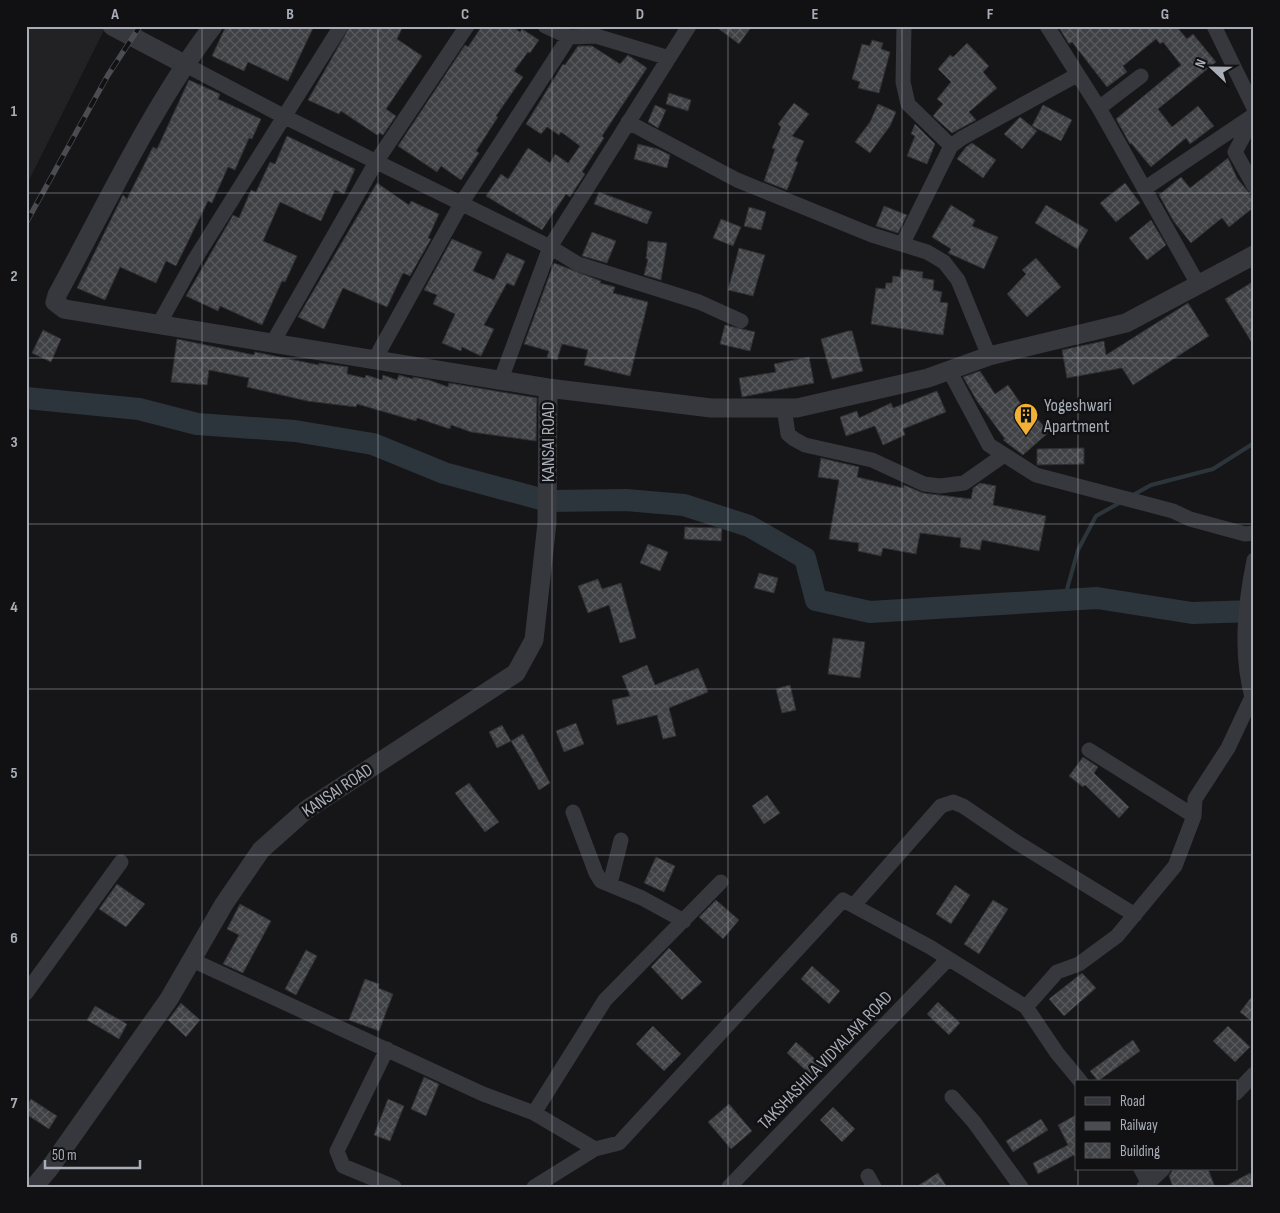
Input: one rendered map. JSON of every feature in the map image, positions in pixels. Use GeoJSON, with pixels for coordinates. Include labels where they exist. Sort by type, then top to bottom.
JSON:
{"type":"FeatureCollection","features":[{"type":"Feature","properties":{"kind":"street"},"geometry":{"type":"LineString","coordinates":[[112,26],[283,116],[550,247],[578,264],[699,302],[741,321]]}},
{"type":"Feature","properties":{"kind":"street"},"geometry":{"type":"LineString","coordinates":[[213,26],[184,64],[55,302],[64,309],[375,359],[500,382],[711,408],[797,408],[950,372],[989,356],[1126,322],[1254,255]]}},
{"type":"Feature","properties":{"kind":"street"},"geometry":{"type":"LineString","coordinates":[[159,324],[283,116],[341,26]]}},
{"type":"Feature","properties":{"kind":"street"},"geometry":{"type":"LineString","coordinates":[[273,342],[376,162],[467,26]]}},
{"type":"Feature","properties":{"kind":"street"},"geometry":{"type":"LineString","coordinates":[[545,26],[569,37],[596,36],[669,58]]}},
{"type":"Feature","properties":{"kind":"street"},"geometry":{"type":"LineString","coordinates":[[500,382],[550,247],[689,26]]}},
{"type":"Feature","properties":{"kind":"street"},"geometry":{"type":"LineString","coordinates":[[904,26],[903,82],[908,104],[914,113],[951,146]]}},
{"type":"Feature","properties":{"kind":"street"},"geometry":{"type":"LineString","coordinates":[[1047,26],[1099,108],[1198,284]]}},
{"type":"Feature","properties":{"kind":"street"},"geometry":{"type":"LineString","coordinates":[[1214,26],[1254,108]]}},
{"type":"Feature","properties":{"kind":"street"},"geometry":{"type":"LineString","coordinates":[[375,359],[461,204],[569,37]]}},
{"type":"Feature","properties":{"kind":"street"},"geometry":{"type":"LineString","coordinates":[[903,243],[951,146],[962,138],[1077,75]]}},
{"type":"Feature","properties":{"kind":"street"},"geometry":{"type":"LineString","coordinates":[[1099,108],[1141,76]]}},
{"type":"Feature","properties":{"kind":"street"},"geometry":{"type":"LineString","coordinates":[[1144,189],[1254,116]]}},
{"type":"Feature","properties":{"kind":"street"},"geometry":{"type":"LineString","coordinates":[[1254,116],[1235,152],[1254,186]]}},
{"type":"Feature","properties":{"kind":"street"},"geometry":{"type":"LineString","coordinates":[[628,122],[737,180],[872,236],[903,243],[927,252],[944,262],[958,280],[989,356]]}},
{"type":"Feature","properties":{"kind":"street"},"geometry":{"type":"LineString","coordinates":[[950,372],[989,445],[1036,475],[1143,503],[1244,534],[1254,533]]}},
{"type":"Feature","properties":{"kind":"street","name":"KANSAI ROAD"},"geometry":{"type":"LineString","coordinates":[[34,1187],[55,1161],[147,1032],[224,904],[261,850],[306,810],[516,673],[534,640],[547,523],[548,388]]}},
{"type":"Feature","properties":{"kind":"street"},"geometry":{"type":"LineString","coordinates":[[784,408],[788,434],[805,445],[872,460],[924,484],[940,486],[964,484],[1004,455]]}},
{"type":"Feature","properties":{"kind":"street"},"geometry":{"type":"LineString","coordinates":[[1026,1006],[1057,972],[1079,964],[1117,936],[1175,866],[1194,816],[1195,798],[1249,716],[1252,697],[1246,673],[1245,635],[1254,560]]}},
{"type":"Feature","properties":{"kind":"street"},"geometry":{"type":"LineString","coordinates":[[1089,750],[1194,816]]}},
{"type":"Feature","properties":{"kind":"street"},"geometry":{"type":"LineString","coordinates":[[854,905],[941,806],[953,802],[964,806],[1016,842],[1135,916]]}},
{"type":"Feature","properties":{"kind":"street"},"geometry":{"type":"LineString","coordinates":[[573,812],[596,873],[601,881],[684,921]]}},
{"type":"Feature","properties":{"kind":"street"},"geometry":{"type":"LineString","coordinates":[[610,884],[621,840]]}},
{"type":"Feature","properties":{"kind":"street"},"geometry":{"type":"LineString","coordinates":[[26,994],[121,862]]}},
{"type":"Feature","properties":{"kind":"street"},"geometry":{"type":"LineString","coordinates":[[534,1113],[605,1000],[721,882]]}},
{"type":"Feature","properties":{"kind":"street"},"geometry":{"type":"LineString","coordinates":[[534,1187],[595,1149],[619,1143],[844,900],[1026,1006],[1057,1053],[1079,1080]]}},
{"type":"Feature","properties":{"kind":"street","name":"TAKSHASHILA VIDYALAYA ROAD"},"geometry":{"type":"LineString","coordinates":[[729,1187],[948,959]]}},
{"type":"Feature","properties":{"kind":"street"},"geometry":{"type":"LineString","coordinates":[[192,960],[483,1094],[534,1113],[595,1149]]}},
{"type":"Feature","properties":{"kind":"street"},"geometry":{"type":"LineString","coordinates":[[387,1050],[337,1151],[343,1166],[394,1187]]}},
{"type":"Feature","properties":{"kind":"street"},"geometry":{"type":"LineString","coordinates":[[1238,1091],[1254,1074]]}},
{"type":"Feature","properties":{"kind":"street"},"geometry":{"type":"LineString","coordinates":[[952,1097],[974,1122],[1021,1187]]}},
{"type":"Feature","properties":{"kind":"street"},"geometry":{"type":"LineString","coordinates":[[1141,1170],[1148,1186],[1162,1170]]}},
{"type":"Feature","properties":{"kind":"shaded area"},"geometry":{"type":"Polygon","coordinates":[[[26,26],[106,26],[26,186],[26,26]]]}},
{"type":"Feature","properties":{"kind":"building"},"geometry":{"type":"Polygon","coordinates":[[[226,26],[314,26],[288,81],[248,62],[244,71],[212,56],[226,26]]]}},
{"type":"Feature","properties":{"kind":"building"},"geometry":{"type":"Polygon","coordinates":[[[350,26],[403,26],[397,39],[422,56],[386,109],[396,116],[383,135],[379,133],[377,135],[341,111],[339,114],[308,100],[350,26]]]}},
{"type":"Feature","properties":{"kind":"building"},"geometry":{"type":"Polygon","coordinates":[[[482,26],[512,26],[520,32],[522,29],[539,40],[514,71],[523,77],[496,116],[498,117],[476,151],[479,153],[461,180],[441,166],[437,172],[398,146],[465,45],[468,47],[482,26]]]}},
{"type":"Feature","properties":{"kind":"building"},"geometry":{"type":"Polygon","coordinates":[[[715,26],[752,26],[739,44],[715,26]]]}},
{"type":"Feature","properties":{"kind":"building"},"geometry":{"type":"Polygon","coordinates":[[[1058,26],[1176,26],[1187,39],[1193,34],[1216,62],[1158,109],[1172,127],[1198,106],[1214,126],[1190,144],[1186,138],[1151,167],[1130,144],[1116,119],[1181,65],[1163,42],[1160,44],[1156,39],[1123,66],[1127,72],[1107,87],[1072,42],[1069,44],[1058,26]]]}},
{"type":"Feature","properties":{"kind":"building"},"geometry":{"type":"Polygon","coordinates":[[[872,40],[883,43],[881,49],[890,52],[879,93],[858,88],[860,82],[852,79],[862,44],[870,46],[872,40]]]}},
{"type":"Feature","properties":{"kind":"building"},"geometry":{"type":"Polygon","coordinates":[[[967,43],[989,66],[983,72],[997,88],[969,112],[976,120],[952,133],[933,116],[943,104],[937,99],[951,82],[938,69],[950,55],[953,57],[967,43]]]}},
{"type":"Feature","properties":{"kind":"building"},"geometry":{"type":"Polygon","coordinates":[[[578,46],[592,46],[620,64],[628,55],[647,68],[602,136],[604,138],[582,172],[585,174],[570,197],[566,194],[542,230],[486,196],[501,174],[508,179],[528,148],[550,163],[555,154],[568,163],[580,146],[561,132],[559,135],[547,127],[541,134],[526,124],[563,64],[565,65],[578,46]]]}},
{"type":"Feature","properties":{"kind":"building"},"geometry":{"type":"Polygon","coordinates":[[[189,80],[220,94],[218,99],[261,119],[252,139],[249,138],[235,170],[228,167],[212,203],[208,201],[176,266],[166,261],[156,283],[120,267],[105,300],[77,288],[123,195],[127,199],[153,147],[157,149],[189,80]]]}},
{"type":"Feature","properties":{"kind":"building"},"geometry":{"type":"Polygon","coordinates":[[[669,93],[691,100],[688,111],[666,104],[669,93]]]}},
{"type":"Feature","properties":{"kind":"building"},"geometry":{"type":"Polygon","coordinates":[[[794,103],[809,114],[792,136],[804,141],[795,161],[798,162],[787,190],[764,181],[775,149],[772,148],[781,127],[778,124],[794,103]]]}},
{"type":"Feature","properties":{"kind":"building"},"geometry":{"type":"Polygon","coordinates":[[[878,104],[896,112],[890,126],[870,153],[855,142],[870,122],[878,104]]]}},
{"type":"Feature","properties":{"kind":"building"},"geometry":{"type":"Polygon","coordinates":[[[655,105],[666,110],[658,128],[648,122],[655,105]]]}},
{"type":"Feature","properties":{"kind":"building"},"geometry":{"type":"Polygon","coordinates":[[[1043,105],[1072,120],[1061,141],[1032,126],[1043,105]]]}},
{"type":"Feature","properties":{"kind":"building"},"geometry":{"type":"Polygon","coordinates":[[[1020,117],[1037,131],[1022,149],[1004,134],[1020,117]]]}},
{"type":"Feature","properties":{"kind":"building"},"geometry":{"type":"Polygon","coordinates":[[[915,124],[935,144],[927,164],[907,156],[915,136],[911,134],[915,124]]]}},
{"type":"Feature","properties":{"kind":"building"},"geometry":{"type":"Polygon","coordinates":[[[287,136],[355,169],[344,194],[335,190],[321,221],[280,202],[263,241],[297,256],[285,282],[282,281],[262,325],[220,306],[218,311],[186,296],[233,215],[239,218],[251,190],[256,192],[270,162],[275,164],[287,136]]]}},
{"type":"Feature","properties":{"kind":"building"},"geometry":{"type":"Polygon","coordinates":[[[972,143],[996,160],[983,178],[957,159],[966,147],[972,143]]]}},
{"type":"Feature","properties":{"kind":"building"},"geometry":{"type":"Polygon","coordinates":[[[638,144],[658,149],[670,155],[667,168],[634,159],[638,144]]]}},
{"type":"Feature","properties":{"kind":"building"},"geometry":{"type":"Polygon","coordinates":[[[1228,158],[1237,178],[1254,199],[1254,207],[1229,227],[1222,218],[1191,243],[1174,222],[1159,195],[1181,177],[1190,188],[1228,158]]]}},
{"type":"Feature","properties":{"kind":"building"},"geometry":{"type":"Polygon","coordinates":[[[377,183],[409,205],[411,201],[439,214],[428,238],[431,239],[410,276],[403,273],[387,307],[343,288],[324,329],[298,317],[377,183]]]}},
{"type":"Feature","properties":{"kind":"building"},"geometry":{"type":"Polygon","coordinates":[[[1125,183],[1140,203],[1116,222],[1100,203],[1125,183]]]}},
{"type":"Feature","properties":{"kind":"building"},"geometry":{"type":"Polygon","coordinates":[[[599,192],[652,212],[647,224],[594,204],[599,192]]]}},
{"type":"Feature","properties":{"kind":"building"},"geometry":{"type":"Polygon","coordinates":[[[951,205],[975,220],[972,226],[998,237],[984,269],[948,253],[951,249],[932,237],[951,205]]]}},
{"type":"Feature","properties":{"kind":"building"},"geometry":{"type":"Polygon","coordinates":[[[1046,205],[1088,230],[1077,249],[1035,223],[1046,205]]]}},
{"type":"Feature","properties":{"kind":"building"},"geometry":{"type":"Polygon","coordinates":[[[884,206],[907,215],[898,233],[876,226],[884,206]]]}},
{"type":"Feature","properties":{"kind":"building"},"geometry":{"type":"Polygon","coordinates":[[[749,207],[766,212],[761,230],[744,226],[749,207]]]}},
{"type":"Feature","properties":{"kind":"building"},"geometry":{"type":"Polygon","coordinates":[[[721,219],[741,227],[733,246],[713,238],[721,219]]]}},
{"type":"Feature","properties":{"kind":"building"},"geometry":{"type":"Polygon","coordinates":[[[1151,220],[1166,245],[1147,260],[1129,238],[1151,220]]]}},
{"type":"Feature","properties":{"kind":"building"},"geometry":{"type":"Polygon","coordinates":[[[592,232],[616,241],[607,263],[582,256],[592,232]]]}},
{"type":"Feature","properties":{"kind":"building"},"geometry":{"type":"Polygon","coordinates":[[[452,239],[482,252],[473,271],[494,280],[507,253],[525,261],[514,286],[507,283],[484,325],[494,329],[481,356],[462,347],[461,351],[442,343],[455,314],[433,304],[437,295],[424,290],[452,239]]]}},
{"type":"Feature","properties":{"kind":"building"},"geometry":{"type":"Polygon","coordinates":[[[648,241],[667,243],[661,280],[644,275],[648,259],[646,259],[648,241]]]}},
{"type":"Feature","properties":{"kind":"building"},"geometry":{"type":"Polygon","coordinates":[[[739,248],[765,255],[753,296],[728,290],[739,248]]]}},
{"type":"Feature","properties":{"kind":"building"},"geometry":{"type":"Polygon","coordinates":[[[1036,258],[1061,287],[1027,317],[1007,294],[1026,274],[1022,270],[1036,258]]]}},
{"type":"Feature","properties":{"kind":"building"},"geometry":{"type":"Polygon","coordinates":[[[554,263],[601,281],[600,283],[615,287],[613,293],[648,302],[630,376],[584,365],[588,350],[562,344],[557,360],[547,357],[549,351],[524,344],[554,263]]]}},
{"type":"Feature","properties":{"kind":"building"},"geometry":{"type":"Polygon","coordinates":[[[901,269],[923,272],[922,278],[934,280],[933,290],[942,292],[940,302],[948,303],[943,335],[871,324],[876,288],[885,289],[886,283],[892,283],[893,276],[900,277],[901,269]]]}},
{"type":"Feature","properties":{"kind":"building"},"geometry":{"type":"Polygon","coordinates":[[[1254,281],[1254,346],[1225,299],[1254,281]]]}},
{"type":"Feature","properties":{"kind":"building"},"geometry":{"type":"Polygon","coordinates":[[[1188,303],[1209,336],[1133,385],[1122,368],[1067,378],[1062,350],[1104,341],[1106,355],[1188,303]]]}},
{"type":"Feature","properties":{"kind":"building"},"geometry":{"type":"Polygon","coordinates":[[[725,325],[755,332],[750,351],[720,344],[725,325]]]}},
{"type":"Feature","properties":{"kind":"building"},"geometry":{"type":"Polygon","coordinates":[[[43,330],[61,339],[51,362],[32,353],[43,330]]]}},
{"type":"Feature","properties":{"kind":"building"},"geometry":{"type":"Polygon","coordinates":[[[852,331],[863,371],[832,379],[821,339],[852,331]]]}},
{"type":"Feature","properties":{"kind":"building"},"geometry":{"type":"Polygon","coordinates":[[[177,339],[254,355],[255,352],[319,365],[319,363],[348,367],[347,374],[365,378],[366,375],[382,380],[383,375],[397,380],[399,375],[413,379],[413,377],[429,380],[448,387],[449,383],[537,398],[536,441],[471,432],[451,425],[450,429],[417,418],[416,421],[357,404],[356,407],[307,401],[247,387],[249,378],[209,370],[207,385],[171,382],[177,339]]]}},
{"type":"Feature","properties":{"kind":"building"},"geometry":{"type":"Polygon","coordinates":[[[809,357],[814,383],[742,397],[739,378],[776,372],[774,364],[809,357]]]}},
{"type":"Feature","properties":{"kind":"building"},"geometry":{"type":"Polygon","coordinates":[[[980,371],[995,394],[1008,385],[1030,417],[1033,414],[1049,432],[1023,455],[1003,440],[1005,439],[977,401],[963,377],[980,371]]]}},
{"type":"Feature","properties":{"kind":"building"},"geometry":{"type":"Polygon","coordinates":[[[937,391],[946,412],[903,429],[905,435],[883,445],[875,426],[846,436],[840,417],[857,411],[859,418],[891,403],[893,408],[937,391]]]}},
{"type":"Feature","properties":{"kind":"building"},"geometry":{"type":"Polygon","coordinates":[[[1084,448],[1084,464],[1037,465],[1037,449],[1084,448]]]}},
{"type":"Feature","properties":{"kind":"building"},"geometry":{"type":"Polygon","coordinates":[[[821,458],[859,467],[857,477],[903,488],[904,485],[923,493],[971,499],[973,488],[980,483],[996,486],[993,505],[1046,516],[1039,551],[982,540],[980,550],[960,547],[961,538],[920,533],[916,554],[883,548],[881,556],[858,551],[859,543],[829,539],[839,480],[818,477],[821,458]]]}},
{"type":"Feature","properties":{"kind":"building"},"geometry":{"type":"Polygon","coordinates":[[[685,527],[722,528],[721,541],[684,539],[685,527]]]}},
{"type":"Feature","properties":{"kind":"building"},"geometry":{"type":"Polygon","coordinates":[[[648,544],[668,552],[660,571],[640,563],[648,544]]]}},
{"type":"Feature","properties":{"kind":"building"},"geometry":{"type":"Polygon","coordinates":[[[759,573],[778,578],[774,593],[754,588],[759,573]]]}},
{"type":"Feature","properties":{"kind":"building"},"geometry":{"type":"Polygon","coordinates":[[[598,579],[602,589],[621,583],[636,638],[620,643],[609,605],[588,613],[578,586],[598,579]]]}},
{"type":"Feature","properties":{"kind":"building"},"geometry":{"type":"Polygon","coordinates":[[[833,638],[865,642],[860,678],[828,674],[833,638]]]}},
{"type":"Feature","properties":{"kind":"building"},"geometry":{"type":"Polygon","coordinates":[[[647,665],[655,685],[698,668],[708,692],[669,708],[676,736],[663,739],[657,715],[617,725],[612,700],[630,696],[622,676],[647,665]]]}},
{"type":"Feature","properties":{"kind":"building"},"geometry":{"type":"Polygon","coordinates":[[[790,685],[796,710],[782,713],[776,689],[790,685]]]}},
{"type":"Feature","properties":{"kind":"building"},"geometry":{"type":"Polygon","coordinates":[[[576,723],[584,744],[564,752],[556,731],[576,723]]]}},
{"type":"Feature","properties":{"kind":"building"},"geometry":{"type":"Polygon","coordinates":[[[502,725],[511,741],[497,748],[489,732],[502,725]]]}},
{"type":"Feature","properties":{"kind":"building"},"geometry":{"type":"Polygon","coordinates":[[[523,734],[550,783],[539,790],[511,741],[523,734]]]}},
{"type":"Feature","properties":{"kind":"building"},"geometry":{"type":"Polygon","coordinates":[[[1083,757],[1098,767],[1094,773],[1129,807],[1119,818],[1085,785],[1083,787],[1069,776],[1083,757]]]}},
{"type":"Feature","properties":{"kind":"building"},"geometry":{"type":"Polygon","coordinates":[[[469,783],[499,822],[485,832],[455,793],[469,783]]]}},
{"type":"Feature","properties":{"kind":"building"},"geometry":{"type":"Polygon","coordinates":[[[767,795],[780,813],[764,824],[752,806],[767,795]]]}},
{"type":"Feature","properties":{"kind":"building"},"geometry":{"type":"Polygon","coordinates":[[[656,857],[675,866],[664,892],[644,883],[656,857]]]}},
{"type":"Feature","properties":{"kind":"building"},"geometry":{"type":"Polygon","coordinates":[[[117,884],[145,904],[126,927],[99,909],[117,884]]]}},
{"type":"Feature","properties":{"kind":"building"},"geometry":{"type":"Polygon","coordinates":[[[955,885],[970,895],[951,924],[936,914],[955,885]]]}},
{"type":"Feature","properties":{"kind":"building"},"geometry":{"type":"Polygon","coordinates":[[[716,900],[739,920],[723,939],[699,917],[716,900]]]}},
{"type":"Feature","properties":{"kind":"building"},"geometry":{"type":"Polygon","coordinates":[[[993,900],[1008,909],[979,954],[964,944],[993,900]]]}},
{"type":"Feature","properties":{"kind":"building"},"geometry":{"type":"Polygon","coordinates":[[[240,904],[271,921],[243,973],[223,964],[239,935],[227,929],[240,904]]]}},
{"type":"Feature","properties":{"kind":"building"},"geometry":{"type":"Polygon","coordinates":[[[669,948],[702,982],[682,1000],[651,967],[669,948]]]}},
{"type":"Feature","properties":{"kind":"building"},"geometry":{"type":"Polygon","coordinates":[[[306,950],[317,956],[296,995],[285,989],[306,950]]]}},
{"type":"Feature","properties":{"kind":"building"},"geometry":{"type":"Polygon","coordinates":[[[812,966],[840,991],[829,1004],[801,979],[812,966]]]}},
{"type":"Feature","properties":{"kind":"building"},"geometry":{"type":"Polygon","coordinates":[[[1082,973],[1096,988],[1064,1016],[1049,999],[1082,973]]]}},
{"type":"Feature","properties":{"kind":"building"},"geometry":{"type":"Polygon","coordinates":[[[365,979],[379,984],[378,988],[393,994],[379,1031],[349,1020],[365,979]]]}},
{"type":"Feature","properties":{"kind":"building"},"geometry":{"type":"Polygon","coordinates":[[[1254,994],[1254,1023],[1240,1012],[1254,994]]]}},
{"type":"Feature","properties":{"kind":"building"},"geometry":{"type":"Polygon","coordinates":[[[938,1002],[960,1023],[949,1035],[927,1014],[938,1002]]]}},
{"type":"Feature","properties":{"kind":"building"},"geometry":{"type":"Polygon","coordinates":[[[181,1003],[200,1020],[186,1037],[168,1020],[181,1003]]]}},
{"type":"Feature","properties":{"kind":"building"},"geometry":{"type":"Polygon","coordinates":[[[95,1006],[127,1024],[119,1039],[87,1020],[95,1006]]]}},
{"type":"Feature","properties":{"kind":"building"},"geometry":{"type":"Polygon","coordinates":[[[653,1026],[681,1054],[664,1071],[636,1044],[653,1026]]]}},
{"type":"Feature","properties":{"kind":"building"},"geometry":{"type":"Polygon","coordinates":[[[1228,1026],[1250,1047],[1235,1062],[1213,1041],[1228,1026]]]}},
{"type":"Feature","properties":{"kind":"building"},"geometry":{"type":"Polygon","coordinates":[[[1133,1040],[1140,1051],[1099,1080],[1097,1080],[1090,1071],[1133,1040]]]}},
{"type":"Feature","properties":{"kind":"building"},"geometry":{"type":"Polygon","coordinates":[[[796,1042],[824,1067],[814,1078],[787,1053],[796,1042]]]}},
{"type":"Feature","properties":{"kind":"building"},"geometry":{"type":"Polygon","coordinates":[[[424,1077],[439,1084],[426,1116],[411,1109],[424,1077]]]}},
{"type":"Feature","properties":{"kind":"building"},"geometry":{"type":"Polygon","coordinates":[[[31,1099],[57,1116],[49,1129],[26,1114],[26,1107],[31,1099]]]}},
{"type":"Feature","properties":{"kind":"building"},"geometry":{"type":"Polygon","coordinates":[[[388,1099],[404,1106],[390,1141],[374,1135],[388,1099]]]}},
{"type":"Feature","properties":{"kind":"building"},"geometry":{"type":"Polygon","coordinates":[[[729,1104],[752,1131],[731,1149],[708,1122],[729,1104]]]}},
{"type":"Feature","properties":{"kind":"building"},"geometry":{"type":"Polygon","coordinates":[[[833,1107],[855,1129],[842,1142],[820,1120],[833,1107]]]}},
{"type":"Feature","properties":{"kind":"building"},"geometry":{"type":"Polygon","coordinates":[[[1075,1116],[1075,1157],[1074,1155],[1038,1174],[1033,1163],[1068,1145],[1058,1125],[1075,1116]]]}},
{"type":"Feature","properties":{"kind":"building"},"geometry":{"type":"Polygon","coordinates":[[[1041,1119],[1048,1130],[1013,1152],[1006,1141],[1041,1119]]]}},
{"type":"Feature","properties":{"kind":"building"},"geometry":{"type":"Polygon","coordinates":[[[1172,1170],[1208,1170],[1215,1187],[1173,1187],[1169,1176],[1172,1170]]]}},
{"type":"Feature","properties":{"kind":"building"},"geometry":{"type":"Polygon","coordinates":[[[938,1173],[947,1187],[916,1187],[938,1173]]]}},
{"type":"Feature","properties":{"kind":"building"},"geometry":{"type":"Polygon","coordinates":[[[1250,1173],[1254,1179],[1254,1187],[1224,1187],[1250,1173]]]}},
{"type":"Feature","properties":{"kind":"waterway"},"geometry":{"type":"LineString","coordinates":[[26,398],[139,409],[197,424],[295,431],[373,444],[444,473],[548,501],[626,500],[684,505],[749,526],[805,558],[816,600],[870,612],[1097,598],[1192,613],[1254,611]]}},
{"type":"Feature","properties":{"kind":"waterway"},"geometry":{"type":"LineString","coordinates":[[1133,495],[1151,485],[1213,469],[1254,443]]}},
{"type":"Feature","properties":{"kind":"waterway"},"geometry":{"type":"LineString","coordinates":[[1064,600],[1078,550],[1096,516],[1121,502]]}},
{"type":"Feature","properties":{"kind":"railway"},"geometry":{"type":"LineString","coordinates":[[26,223],[108,75],[140,26]]}},
{"type":"Feature","properties":{"kind":"place","name":"Yogeshwari Apartment"},"geometry":{"type":"Point","coordinates":[1026,436]}}]}
